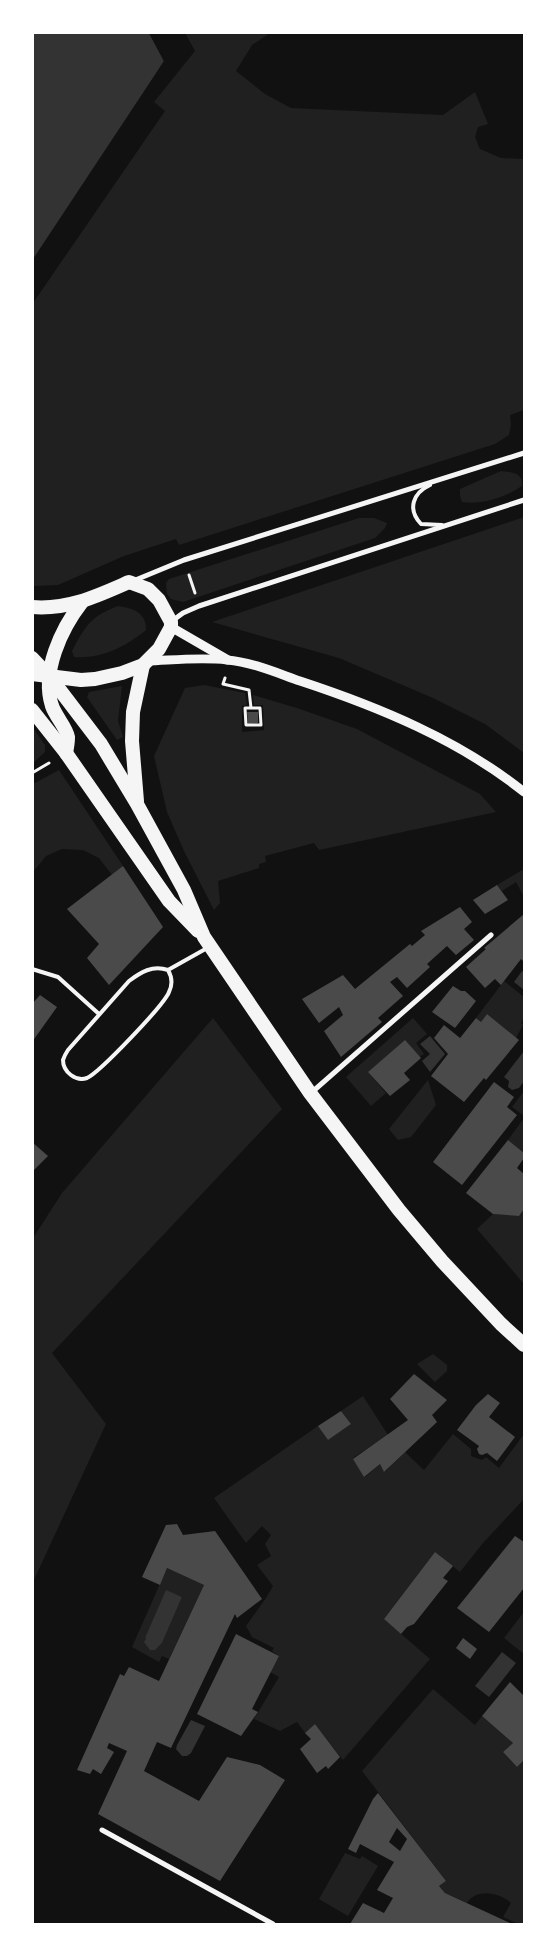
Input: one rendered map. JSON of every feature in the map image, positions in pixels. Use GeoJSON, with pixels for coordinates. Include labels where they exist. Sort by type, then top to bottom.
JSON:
{"type":"FeatureCollection","features":[{"type":"Feature","properties":{"kind":"highway"},"geometry":{"type":"LineString","coordinates":[[32,608],[46,608],[82,602],[129,582],[148,589],[159,600],[171,624],[158,649],[145,663],[122,673],[96,679],[50,677],[32,674]]}},
{"type":"Feature","properties":{"kind":"highway"},"geometry":{"type":"LineString","coordinates":[[66,753],[68,737],[53,709],[49,694],[50,677],[54,654],[61,634],[69,618],[82,602]]}},
{"type":"Feature","properties":{"kind":"highway"},"geometry":{"type":"LineString","coordinates":[[32,658],[50,677],[101,744],[137,804],[184,890],[207,942]]}},
{"type":"Feature","properties":{"kind":"highway"},"geometry":{"type":"LineString","coordinates":[[137,804],[132,741],[133,712],[145,663]]}},
{"type":"Feature","properties":{"kind":"highway"},"geometry":{"type":"LineString","coordinates":[[32,710],[66,753],[169,901],[207,942],[310,1093],[399,1210],[442,1261],[501,1324],[524,1345]]}},
{"type":"Feature","properties":{"kind":"street"},"geometry":{"type":"LineString","coordinates":[[129,582],[184,560],[524,454]]}},
{"type":"Feature","properties":{"kind":"street"},"geometry":{"type":"LineString","coordinates":[[228,660],[171,624],[183,613],[199,606],[524,500]]}},
{"type":"Feature","properties":{"kind":"street"},"geometry":{"type":"LineString","coordinates":[[145,663],[228,660],[263,668],[322,688],[407,722],[496,769],[524,792]]}},
{"type":"Feature","properties":{"kind":"street"},"geometry":{"type":"LineString","coordinates":[[310,1093],[491,935]]}},
{"type":"Feature","properties":{"kind":"street"},"geometry":{"type":"LineString","coordinates":[[102,1830],[272,1924]]}},
{"type":"Feature","properties":{"kind":"lane"},"geometry":{"type":"LineString","coordinates":[[443,478],[418,492],[413,506],[416,518],[421,524],[448,525]]}},
{"type":"Feature","properties":{"kind":"lane"},"geometry":{"type":"LineString","coordinates":[[168,970],[207,942]]}},
{"type":"Feature","properties":{"kind":"lane"},"geometry":{"type":"LineString","coordinates":[[160,967],[168,970],[172,976],[172,984],[165,1000],[101,1068],[86,1078],[75,1078],[67,1070],[63,1058],[99,1014],[128,981],[137,975],[152,968],[160,967]]}},
{"type":"Feature","properties":{"kind":"lane"},"geometry":{"type":"LineString","coordinates":[[32,969],[58,977],[99,1014]]}},
{"type":"Feature","properties":{"kind":"path"},"geometry":{"type":"LineString","coordinates":[[184,560],[199,606]]}},
{"type":"Feature","properties":{"kind":"path"},"geometry":{"type":"LineString","coordinates":[[228,660],[224,684],[248,690],[251,708]]}},
{"type":"Feature","properties":{"kind":"path"},"geometry":{"type":"LineString","coordinates":[[245,708],[251,708],[260,708],[261,725],[246,725],[245,708]]}},
{"type":"Feature","properties":{"kind":"shaded area"},"geometry":{"type":"Polygon","coordinates":[[[33,33],[149,33],[164,61],[33,259],[33,33]]]}},
{"type":"Feature","properties":{"kind":"shaded area"},"geometry":{"type":"Polygon","coordinates":[[[185,33],[270,33],[252,45],[236,71],[265,94],[291,108],[443,115],[475,92],[488,124],[478,127],[475,137],[480,149],[501,158],[524,159],[524,410],[510,415],[509,435],[495,444],[179,545],[176,539],[124,556],[58,585],[33,586],[33,303],[165,111],[154,102],[195,51],[185,33]]]}},
{"type":"Feature","properties":{"kind":"shaded area"},"geometry":{"type":"Polygon","coordinates":[[[501,471],[519,476],[522,486],[509,494],[494,499],[470,503],[462,502],[460,489],[501,471]]]}},
{"type":"Feature","properties":{"kind":"shaded area"},"geometry":{"type":"Polygon","coordinates":[[[524,517],[524,753],[485,724],[433,698],[339,658],[212,622],[524,517]]]}},
{"type":"Feature","properties":{"kind":"shaded area"},"geometry":{"type":"Polygon","coordinates":[[[359,518],[374,518],[387,523],[385,528],[375,538],[183,602],[171,599],[167,594],[166,583],[169,579],[359,518]]]}},
{"type":"Feature","properties":{"kind":"shaded area"},"geometry":{"type":"Polygon","coordinates":[[[118,606],[129,608],[142,615],[146,624],[146,630],[130,642],[113,651],[94,656],[74,657],[72,651],[85,628],[101,614],[118,606]]]}},
{"type":"Feature","properties":{"kind":"shaded area"},"geometry":{"type":"Polygon","coordinates":[[[204,685],[245,693],[247,705],[242,706],[242,732],[264,730],[263,705],[254,705],[253,695],[297,708],[357,729],[480,794],[496,812],[319,850],[314,843],[265,856],[266,862],[259,864],[259,868],[218,881],[220,903],[214,910],[184,851],[167,812],[154,756],[185,688],[204,685]]]}},
{"type":"Feature","properties":{"kind":"shaded area"},"geometry":{"type":"Polygon","coordinates":[[[122,686],[118,721],[123,737],[117,740],[87,697],[89,692],[122,686]]]}},
{"type":"Feature","properties":{"kind":"shaded area"},"geometry":{"type":"Polygon","coordinates":[[[33,728],[45,745],[45,752],[33,763],[33,728]]]}},
{"type":"Feature","properties":{"kind":"shaded area"},"geometry":{"type":"Polygon","coordinates":[[[59,770],[123,866],[112,875],[99,858],[83,850],[62,849],[46,856],[33,872],[33,784],[59,770]]]}},
{"type":"Feature","properties":{"kind":"shaded area"},"geometry":{"type":"Polygon","coordinates":[[[524,869],[524,897],[516,882],[502,891],[497,885],[524,869]]]}},
{"type":"Feature","properties":{"kind":"shaded area"},"geometry":{"type":"Polygon","coordinates":[[[522,971],[524,972],[524,990],[514,982],[522,971]]]}},
{"type":"Feature","properties":{"kind":"shaded area"},"geometry":{"type":"Polygon","coordinates":[[[504,981],[524,997],[524,1018],[521,1023],[523,1025],[516,1038],[487,1014],[481,1022],[476,1018],[504,981]]]}},
{"type":"Feature","properties":{"kind":"shaded area"},"geometry":{"type":"Polygon","coordinates":[[[213,1018],[282,1109],[52,1353],[106,1424],[33,1582],[33,1238],[62,1193],[213,1018]]]}},
{"type":"Feature","properties":{"kind":"shaded area"},"geometry":{"type":"Polygon","coordinates":[[[413,1018],[427,1034],[416,1043],[424,1054],[419,1057],[405,1041],[368,1072],[386,1093],[371,1106],[346,1077],[413,1018]]]}},
{"type":"Feature","properties":{"kind":"shaded area"},"geometry":{"type":"Polygon","coordinates":[[[430,1036],[445,1054],[430,1072],[422,1061],[430,1054],[420,1044],[430,1036]]]}},
{"type":"Feature","properties":{"kind":"shaded area"},"geometry":{"type":"Polygon","coordinates":[[[524,1051],[524,1081],[519,1088],[512,1090],[508,1087],[509,1081],[504,1077],[524,1051]]]}},
{"type":"Feature","properties":{"kind":"shaded area"},"geometry":{"type":"Polygon","coordinates":[[[428,1080],[436,1105],[411,1137],[398,1140],[389,1129],[428,1080]]]}},
{"type":"Feature","properties":{"kind":"shaded area"},"geometry":{"type":"Polygon","coordinates":[[[524,1091],[524,1116],[512,1107],[524,1091]]]}},
{"type":"Feature","properties":{"kind":"shaded area"},"geometry":{"type":"Polygon","coordinates":[[[524,1118],[524,1153],[508,1140],[524,1118]]]}},
{"type":"Feature","properties":{"kind":"shaded area"},"geometry":{"type":"Polygon","coordinates":[[[524,1209],[524,1284],[477,1229],[493,1214],[519,1216],[524,1209]]]}},
{"type":"Feature","properties":{"kind":"shaded area"},"geometry":{"type":"Polygon","coordinates":[[[433,1354],[447,1365],[447,1371],[435,1382],[417,1364],[433,1354]]]}},
{"type":"Feature","properties":{"kind":"shaded area"},"geometry":{"type":"Polygon","coordinates":[[[363,1396],[388,1435],[353,1458],[365,1477],[380,1464],[385,1472],[405,1452],[424,1470],[453,1434],[471,1449],[471,1456],[482,1460],[486,1457],[499,1468],[524,1434],[524,1499],[483,1543],[460,1572],[435,1552],[384,1619],[430,1659],[343,1760],[315,1724],[305,1733],[297,1722],[280,1731],[254,1719],[279,1677],[270,1672],[279,1656],[272,1651],[274,1648],[252,1637],[246,1626],[273,1586],[257,1565],[271,1556],[265,1544],[271,1535],[262,1526],[246,1543],[214,1498],[318,1426],[328,1440],[351,1424],[341,1411],[363,1396]]]}},
{"type":"Feature","properties":{"kind":"shaded area"},"geometry":{"type":"Polygon","coordinates":[[[167,1568],[204,1585],[169,1659],[162,1656],[159,1662],[132,1647],[167,1568]],[[166,1591],[144,1642],[158,1647],[162,1643],[182,1597],[166,1591]]]}},
{"type":"Feature","properties":{"kind":"shaded area"},"geometry":{"type":"Polygon","coordinates":[[[166,1590],[182,1597],[162,1643],[155,1650],[150,1650],[144,1642],[145,1638],[166,1590]]]}},
{"type":"Feature","properties":{"kind":"shaded area"},"geometry":{"type":"Polygon","coordinates":[[[524,1612],[524,1654],[504,1638],[524,1612]]]}},
{"type":"Feature","properties":{"kind":"shaded area"},"geometry":{"type":"Polygon","coordinates":[[[502,1652],[516,1663],[489,1697],[475,1686],[502,1652]]]}},
{"type":"Feature","properties":{"kind":"shaded area"},"geometry":{"type":"Polygon","coordinates":[[[433,1689],[475,1725],[482,1716],[513,1743],[503,1752],[517,1767],[524,1760],[524,1924],[519,1924],[503,1917],[511,1903],[501,1896],[488,1893],[476,1895],[467,1903],[445,1893],[439,1886],[446,1881],[362,1771],[433,1689]]]}},
{"type":"Feature","properties":{"kind":"shaded area"},"geometry":{"type":"Polygon","coordinates":[[[191,1720],[205,1726],[191,1753],[187,1756],[182,1756],[176,1749],[177,1745],[191,1720]]]}},
{"type":"Feature","properties":{"kind":"shaded area"},"geometry":{"type":"Polygon","coordinates":[[[345,1853],[360,1859],[362,1856],[378,1866],[348,1916],[319,1899],[345,1853]]]}},
{"type":"Feature","properties":{"kind":"pier"},"geometry":{"type":"Polygon","coordinates":[[[152,32],[167,62],[146,96],[144,94],[164,61],[149,33],[152,32]]]}},
{"type":"Feature","properties":{"kind":"building"},"geometry":{"type":"Polygon","coordinates":[[[247,712],[258,712],[258,723],[248,724],[247,712]]]}},
{"type":"Feature","properties":{"kind":"building"},"geometry":{"type":"Polygon","coordinates":[[[123,866],[163,927],[109,985],[87,958],[99,944],[67,909],[123,866]]]}},
{"type":"Feature","properties":{"kind":"building"},"geometry":{"type":"Polygon","coordinates":[[[497,885],[508,900],[485,914],[473,900],[497,885]]]}},
{"type":"Feature","properties":{"kind":"building"},"geometry":{"type":"Polygon","coordinates":[[[460,907],[472,922],[464,929],[474,940],[456,955],[447,946],[427,964],[430,967],[407,988],[397,977],[390,982],[403,996],[378,1018],[382,1022],[341,1057],[324,1031],[343,1015],[339,1007],[319,1023],[302,999],[343,975],[355,989],[410,944],[412,946],[425,935],[421,931],[460,907]]]}},
{"type":"Feature","properties":{"kind":"building"},"geometry":{"type":"Polygon","coordinates":[[[524,914],[524,962],[521,959],[501,985],[495,979],[485,988],[466,967],[486,949],[484,948],[524,914]]]}},
{"type":"Feature","properties":{"kind":"building"},"geometry":{"type":"Polygon","coordinates":[[[453,986],[461,991],[465,991],[476,1001],[455,1028],[432,1012],[453,986]]]}},
{"type":"Feature","properties":{"kind":"building"},"geometry":{"type":"Polygon","coordinates":[[[40,995],[57,1007],[32,1042],[32,1004],[40,995]]]}},
{"type":"Feature","properties":{"kind":"building"},"geometry":{"type":"Polygon","coordinates":[[[487,1014],[519,1040],[486,1080],[484,1078],[464,1102],[431,1076],[448,1054],[434,1038],[444,1025],[460,1038],[476,1018],[481,1022],[487,1014]]]}},
{"type":"Feature","properties":{"kind":"building"},"geometry":{"type":"Polygon","coordinates":[[[405,1040],[421,1058],[404,1073],[410,1080],[390,1096],[368,1072],[405,1040]]]}},
{"type":"Feature","properties":{"kind":"building"},"geometry":{"type":"Polygon","coordinates":[[[494,1082],[514,1097],[507,1107],[517,1115],[462,1185],[433,1162],[494,1082]]]}},
{"type":"Feature","properties":{"kind":"building"},"geometry":{"type":"Polygon","coordinates":[[[508,1140],[524,1153],[524,1158],[517,1168],[524,1174],[524,1209],[519,1216],[493,1214],[466,1193],[508,1140]]]}},
{"type":"Feature","properties":{"kind":"building"},"geometry":{"type":"Polygon","coordinates":[[[32,1142],[48,1156],[32,1172],[32,1142]]]}},
{"type":"Feature","properties":{"kind":"building"},"geometry":{"type":"Polygon","coordinates":[[[414,1374],[447,1400],[432,1415],[437,1422],[384,1472],[380,1464],[364,1477],[353,1459],[408,1420],[390,1399],[414,1374]]]}},
{"type":"Feature","properties":{"kind":"building"},"geometry":{"type":"Polygon","coordinates":[[[488,1394],[500,1403],[489,1417],[515,1437],[497,1461],[487,1453],[479,1454],[477,1449],[479,1446],[457,1430],[476,1405],[488,1394]]]}},
{"type":"Feature","properties":{"kind":"building"},"geometry":{"type":"Polygon","coordinates":[[[341,1411],[351,1424],[328,1440],[318,1426],[341,1411]]]}},
{"type":"Feature","properties":{"kind":"building"},"geometry":{"type":"Polygon","coordinates":[[[177,1524],[183,1535],[215,1531],[262,1599],[237,1618],[235,1614],[171,1748],[157,1742],[144,1771],[199,1801],[227,1757],[260,1765],[285,1780],[220,1881],[98,1814],[127,1751],[109,1743],[107,1748],[114,1752],[101,1774],[93,1769],[90,1774],[77,1770],[120,1674],[124,1676],[129,1667],[159,1681],[204,1585],[167,1568],[160,1585],[142,1577],[166,1525],[177,1524]]]}},
{"type":"Feature","properties":{"kind":"building"},"geometry":{"type":"Polygon","coordinates":[[[515,1536],[524,1542],[524,1588],[489,1632],[457,1608],[515,1536]]]}},
{"type":"Feature","properties":{"kind":"building"},"geometry":{"type":"Polygon","coordinates":[[[435,1552],[453,1566],[443,1578],[448,1581],[414,1624],[407,1627],[401,1634],[384,1619],[435,1552]]]}},
{"type":"Feature","properties":{"kind":"building"},"geometry":{"type":"Polygon","coordinates":[[[236,1634],[279,1656],[252,1709],[258,1712],[241,1736],[197,1714],[236,1634]]]}},
{"type":"Feature","properties":{"kind":"building"},"geometry":{"type":"Polygon","coordinates":[[[463,1638],[477,1649],[470,1659],[456,1648],[463,1638]]]}},
{"type":"Feature","properties":{"kind":"building"},"geometry":{"type":"Polygon","coordinates":[[[510,1682],[524,1696],[524,1760],[517,1767],[503,1752],[513,1743],[482,1716],[510,1682]]]}},
{"type":"Feature","properties":{"kind":"building"},"geometry":{"type":"Polygon","coordinates":[[[315,1724],[340,1757],[328,1769],[326,1766],[317,1773],[300,1749],[311,1739],[305,1733],[315,1724]]]}},
{"type":"Feature","properties":{"kind":"building"},"geometry":{"type":"Polygon","coordinates":[[[378,1793],[446,1881],[439,1886],[445,1893],[512,1924],[350,1924],[363,1903],[384,1913],[393,1898],[377,1890],[394,1862],[360,1844],[356,1853],[348,1849],[373,1799],[378,1793]],[[397,1828],[389,1842],[400,1851],[407,1839],[397,1828]]]}}]}
